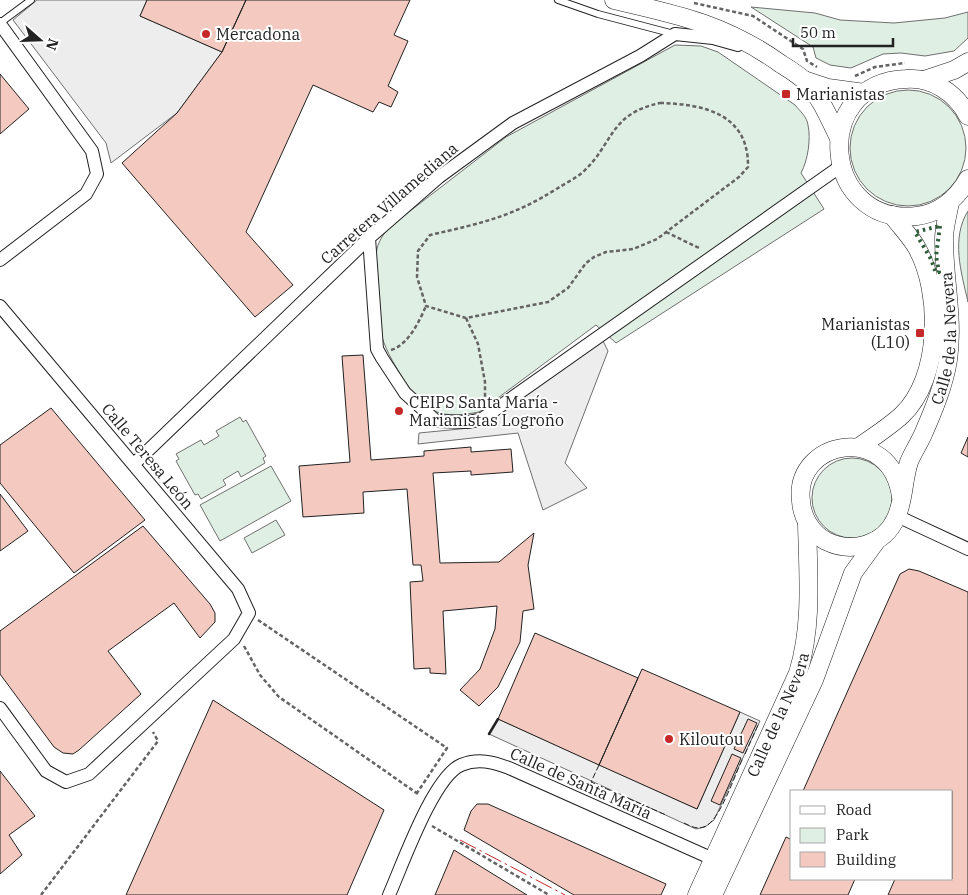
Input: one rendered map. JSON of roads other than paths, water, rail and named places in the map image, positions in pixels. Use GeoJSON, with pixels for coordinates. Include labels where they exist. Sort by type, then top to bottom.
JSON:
{"type":"FeatureCollection","features":[{"type":"Feature","properties":{"kind":"main road"},"geometry":{"type":"LineString","coordinates":[[614,0],[694,18],[732,34],[766,53],[804,80],[819,98],[839,138]]}},
{"type":"Feature","properties":{"kind":"main road"},"geometry":{"type":"LineString","coordinates":[[924,80],[954,70],[968,62]]}},
{"type":"Feature","properties":{"kind":"main road"},"geometry":{"type":"LineString","coordinates":[[968,116],[953,96],[940,86],[924,80],[907,78],[890,81],[855,100],[847,112],[839,138],[841,166],[845,178],[860,198],[880,211],[892,215],[907,217],[922,215],[950,202],[968,179]]}},
{"type":"Feature","properties":{"kind":"main road"},"geometry":{"type":"LineString","coordinates":[[804,80],[828,88],[865,93]]}},
{"type":"Feature","properties":{"kind":"main road","name":"Calle de la Nevera"},"geometry":{"type":"LineString","coordinates":[[901,497],[909,462],[924,432],[940,390],[948,359],[950,312],[944,238],[950,202]]}},
{"type":"Feature","properties":{"kind":"main road","name":"Calle de la Nevera"},"geometry":{"type":"LineString","coordinates":[[859,447],[903,414],[920,390],[930,362],[934,336],[935,328],[929,279],[918,248],[892,215]]}},
{"type":"Feature","properties":{"kind":"main road"},"geometry":{"type":"LineString","coordinates":[[859,447],[873,451],[885,459],[894,470],[899,483],[901,497],[897,516],[889,530],[877,540],[855,547],[833,544],[823,539],[807,523],[800,498],[806,474],[818,459],[834,449],[859,447]]}},
{"type":"Feature","properties":{"kind":"main road","name":"Calle de la Nevera"},"geometry":{"type":"LineString","coordinates":[[697,895],[798,673],[805,648],[808,615],[807,523]]}},
{"type":"Feature","properties":{"kind":"main road","name":"Calle de la Nevera"},"geometry":{"type":"LineString","coordinates":[[714,895],[814,680],[853,574],[877,540]]}},
{"type":"Feature","properties":{"kind":"street"},"geometry":{"type":"LineString","coordinates":[[0,23],[92,151],[97,174],[86,194],[0,260]]}},
{"type":"Feature","properties":{"kind":"street"},"geometry":{"type":"LineString","coordinates":[[675,34],[713,38],[766,53]]}},
{"type":"Feature","properties":{"kind":"street","name":"Carretera Villamediana"},"geometry":{"type":"LineString","coordinates":[[134,464],[369,238],[439,177],[513,123],[640,56],[675,34]]}},
{"type":"Feature","properties":{"kind":"street"},"geometry":{"type":"LineString","coordinates":[[369,238],[376,350],[405,394],[436,421],[468,422],[482,419],[490,414],[841,166]]}},
{"type":"Feature","properties":{"kind":"street","name":"Calle Teresa León"},"geometry":{"type":"LineString","coordinates":[[0,306],[238,589],[249,613],[237,633],[88,774],[66,782],[46,771],[0,708]]}},
{"type":"Feature","properties":{"kind":"street"},"geometry":{"type":"LineString","coordinates":[[897,516],[968,549]]}},
{"type":"Feature","properties":{"kind":"street","name":"Calle de Santa María"},"geometry":{"type":"LineString","coordinates":[[389,895],[430,802],[447,776],[459,766],[490,761],[713,859]]}},
{"type":"Feature","properties":{"kind":"lane"},"geometry":{"type":"LineString","coordinates":[[0,23],[31,0]]}},
{"type":"Feature","properties":{"kind":"lane"},"geometry":{"type":"LineString","coordinates":[[558,0],[598,14],[675,34]]}},
{"type":"Feature","properties":{"kind":"place","name":"Mercadona"},"geometry":{"type":"Point","coordinates":[206,34]}},
{"type":"Feature","properties":{"kind":"place","name":"Marianistas"},"geometry":{"type":"Point","coordinates":[786,94]}},
{"type":"Feature","properties":{"kind":"place","name":"Marianistas (L10)"},"geometry":{"type":"Point","coordinates":[920,333]}},
{"type":"Feature","properties":{"kind":"place","name":"CEIPS Santa María - Marianistas Logroño"},"geometry":{"type":"Point","coordinates":[399,411]}},
{"type":"Feature","properties":{"kind":"place","name":"Kiloutou"},"geometry":{"type":"Point","coordinates":[669,739]}}]}
